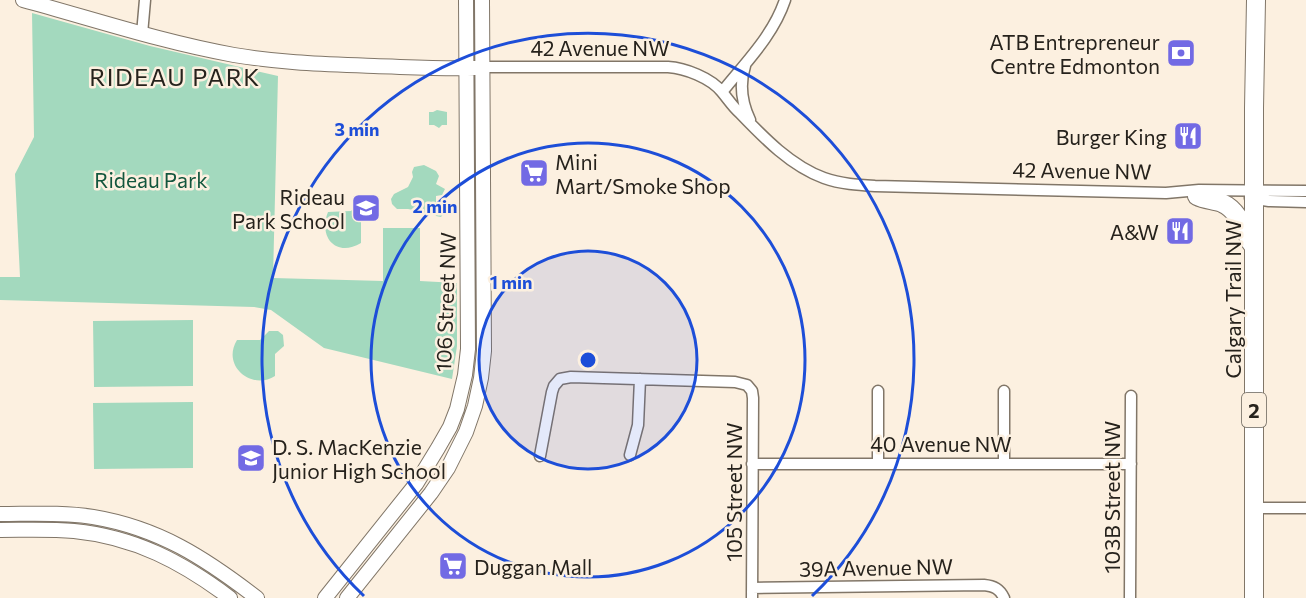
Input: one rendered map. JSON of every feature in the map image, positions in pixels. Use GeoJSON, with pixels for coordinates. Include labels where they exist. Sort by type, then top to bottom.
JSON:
{"type":"FeatureCollection","features":[{"type":"Feature","properties":{"kind":"highway"},"geometry":{"type":"LineString","coordinates":[[1249,0],[1256,9]]}},
{"type":"Feature","properties":{"kind":"highway","name":"Calgary Trail NW"},"geometry":{"type":"LineString","coordinates":[[1254,598],[1256,9]]}},
{"type":"Feature","properties":{"kind":"highway"},"geometry":{"type":"LineString","coordinates":[[1189,194],[1220,202],[1229,207],[1241,222],[1254,249]]}},
{"type":"Feature","properties":{"kind":"street","name":"42 Avenue NW"},"geometry":{"type":"LineString","coordinates":[[22,0],[142,33],[226,53],[278,61],[466,68],[668,67],[683,69],[712,83],[782,153],[822,177],[846,183],[883,186],[1189,194],[1254,195],[1306,191]]}},
{"type":"Feature","properties":{"kind":"street"},"geometry":{"type":"LineString","coordinates":[[142,33],[145,0]]}},
{"type":"Feature","properties":{"kind":"street","name":"106 Street NW"},"geometry":{"type":"LineString","coordinates":[[325,598],[416,484],[450,427],[462,392],[468,349],[466,0]]}},
{"type":"Feature","properties":{"kind":"street","name":"106 Street NW"},"geometry":{"type":"LineString","coordinates":[[347,598],[440,480],[464,438],[479,391],[484,351],[482,0]]}},
{"type":"Feature","properties":{"kind":"street"},"geometry":{"type":"LineString","coordinates":[[722,92],[773,26],[785,0]]}},
{"type":"Feature","properties":{"kind":"street"},"geometry":{"type":"LineString","coordinates":[[746,63],[742,75],[742,94],[745,111],[752,125]]}},
{"type":"Feature","properties":{"kind":"street","name":"42 Avenue NW"},"geometry":{"type":"LineString","coordinates":[[1189,194],[1199,190],[1254,195],[1269,201],[1306,202]]}},
{"type":"Feature","properties":{"kind":"street"},"geometry":{"type":"LineString","coordinates":[[540,456],[554,386],[560,379],[571,377],[640,379],[638,425],[630,455]]}},
{"type":"Feature","properties":{"kind":"street","name":"105 Street NW"},"geometry":{"type":"LineString","coordinates":[[640,379],[735,382],[750,387],[753,398],[752,593]]}},
{"type":"Feature","properties":{"kind":"street"},"geometry":{"type":"LineString","coordinates":[[878,391],[878,464]]}},
{"type":"Feature","properties":{"kind":"street"},"geometry":{"type":"LineString","coordinates":[[1004,392],[1004,464]]}},
{"type":"Feature","properties":{"kind":"street","name":"103B Street NW"},"geometry":{"type":"LineString","coordinates":[[1130,598],[1131,396]]}},
{"type":"Feature","properties":{"kind":"street","name":"40 Avenue NW"},"geometry":{"type":"LineString","coordinates":[[752,464],[1131,464]]}},
{"type":"Feature","properties":{"kind":"street"},"geometry":{"type":"LineString","coordinates":[[1254,508],[1306,508]]}},
{"type":"Feature","properties":{"kind":"street"},"geometry":{"type":"LineString","coordinates":[[0,514],[91,516],[143,530],[173,542],[199,557],[257,598]]}},
{"type":"Feature","properties":{"kind":"street"},"geometry":{"type":"LineString","coordinates":[[0,530],[73,531],[134,543],[185,567],[230,598]]}},
{"type":"Feature","properties":{"kind":"street","name":"39A Avenue NW"},"geometry":{"type":"LineString","coordinates":[[752,593],[984,585],[990,586],[1002,595]]}},
{"type":"Feature","properties":{"kind":"green space","name":"Rideau Park"},"geometry":{"type":"Polygon","coordinates":[[[32,13],[150,46],[278,76],[273,278],[383,281],[383,228],[420,228],[420,281],[457,283],[457,346],[452,379],[324,348],[271,310],[254,307],[0,300],[0,277],[20,277],[15,174],[34,137],[32,13]]]}},
{"type":"Feature","properties":{"kind":"green space"},"geometry":{"type":"Polygon","coordinates":[[[437,110],[447,112],[447,125],[439,128],[429,125],[429,112],[437,110]]]}},
{"type":"Feature","properties":{"kind":"green space"},"geometry":{"type":"Polygon","coordinates":[[[424,165],[436,171],[439,176],[436,184],[445,189],[442,195],[436,196],[438,207],[443,209],[444,213],[441,217],[436,216],[432,207],[420,213],[408,209],[397,209],[392,204],[391,199],[394,194],[408,187],[413,177],[414,167],[424,165]]]}},
{"type":"Feature","properties":{"kind":"green space"},"geometry":{"type":"Polygon","coordinates":[[[358,204],[368,205],[370,215],[361,222],[361,243],[344,248],[337,246],[327,237],[325,230],[328,212],[351,211],[358,204]]]}},
{"type":"Feature","properties":{"kind":"green space"},"geometry":{"type":"Polygon","coordinates":[[[193,320],[193,386],[94,387],[93,321],[193,320]]]}},
{"type":"Feature","properties":{"kind":"green space"},"geometry":{"type":"Polygon","coordinates":[[[269,331],[278,331],[283,335],[284,346],[275,354],[275,376],[266,380],[249,378],[241,373],[233,359],[233,350],[237,340],[260,340],[269,331]]]}},
{"type":"Feature","properties":{"kind":"green space"},"geometry":{"type":"Polygon","coordinates":[[[193,402],[193,468],[94,469],[93,403],[193,402]]]}},
{"type":"Feature","properties":{"kind":"place","name":"ATB Entrepreneur Centre Edmonton"},"geometry":{"type":"Point","coordinates":[1181,53]}},
{"type":"Feature","properties":{"kind":"place","name":"Burger King"},"geometry":{"type":"Point","coordinates":[1188,136]}},
{"type":"Feature","properties":{"kind":"place","name":"Mini Mart/Smoke Shop"},"geometry":{"type":"Point","coordinates":[534,173]}},
{"type":"Feature","properties":{"kind":"place","name":"Rideau Park School"},"geometry":{"type":"Point","coordinates":[366,208]}},
{"type":"Feature","properties":{"kind":"place","name":"A&W"},"geometry":{"type":"Point","coordinates":[1180,231]}},
{"type":"Feature","properties":{"kind":"place","name":"D. S. MacKenzie Junior High School"},"geometry":{"type":"Point","coordinates":[251,458]}},
{"type":"Feature","properties":{"kind":"place","name":"Duggan Mall"},"geometry":{"type":"Point","coordinates":[453,566]}},
{"type":"Feature","properties":{"kind":"district","name":"RIDEAU PARK"},"geometry":{"type":"Point","coordinates":[175,76]}}]}
